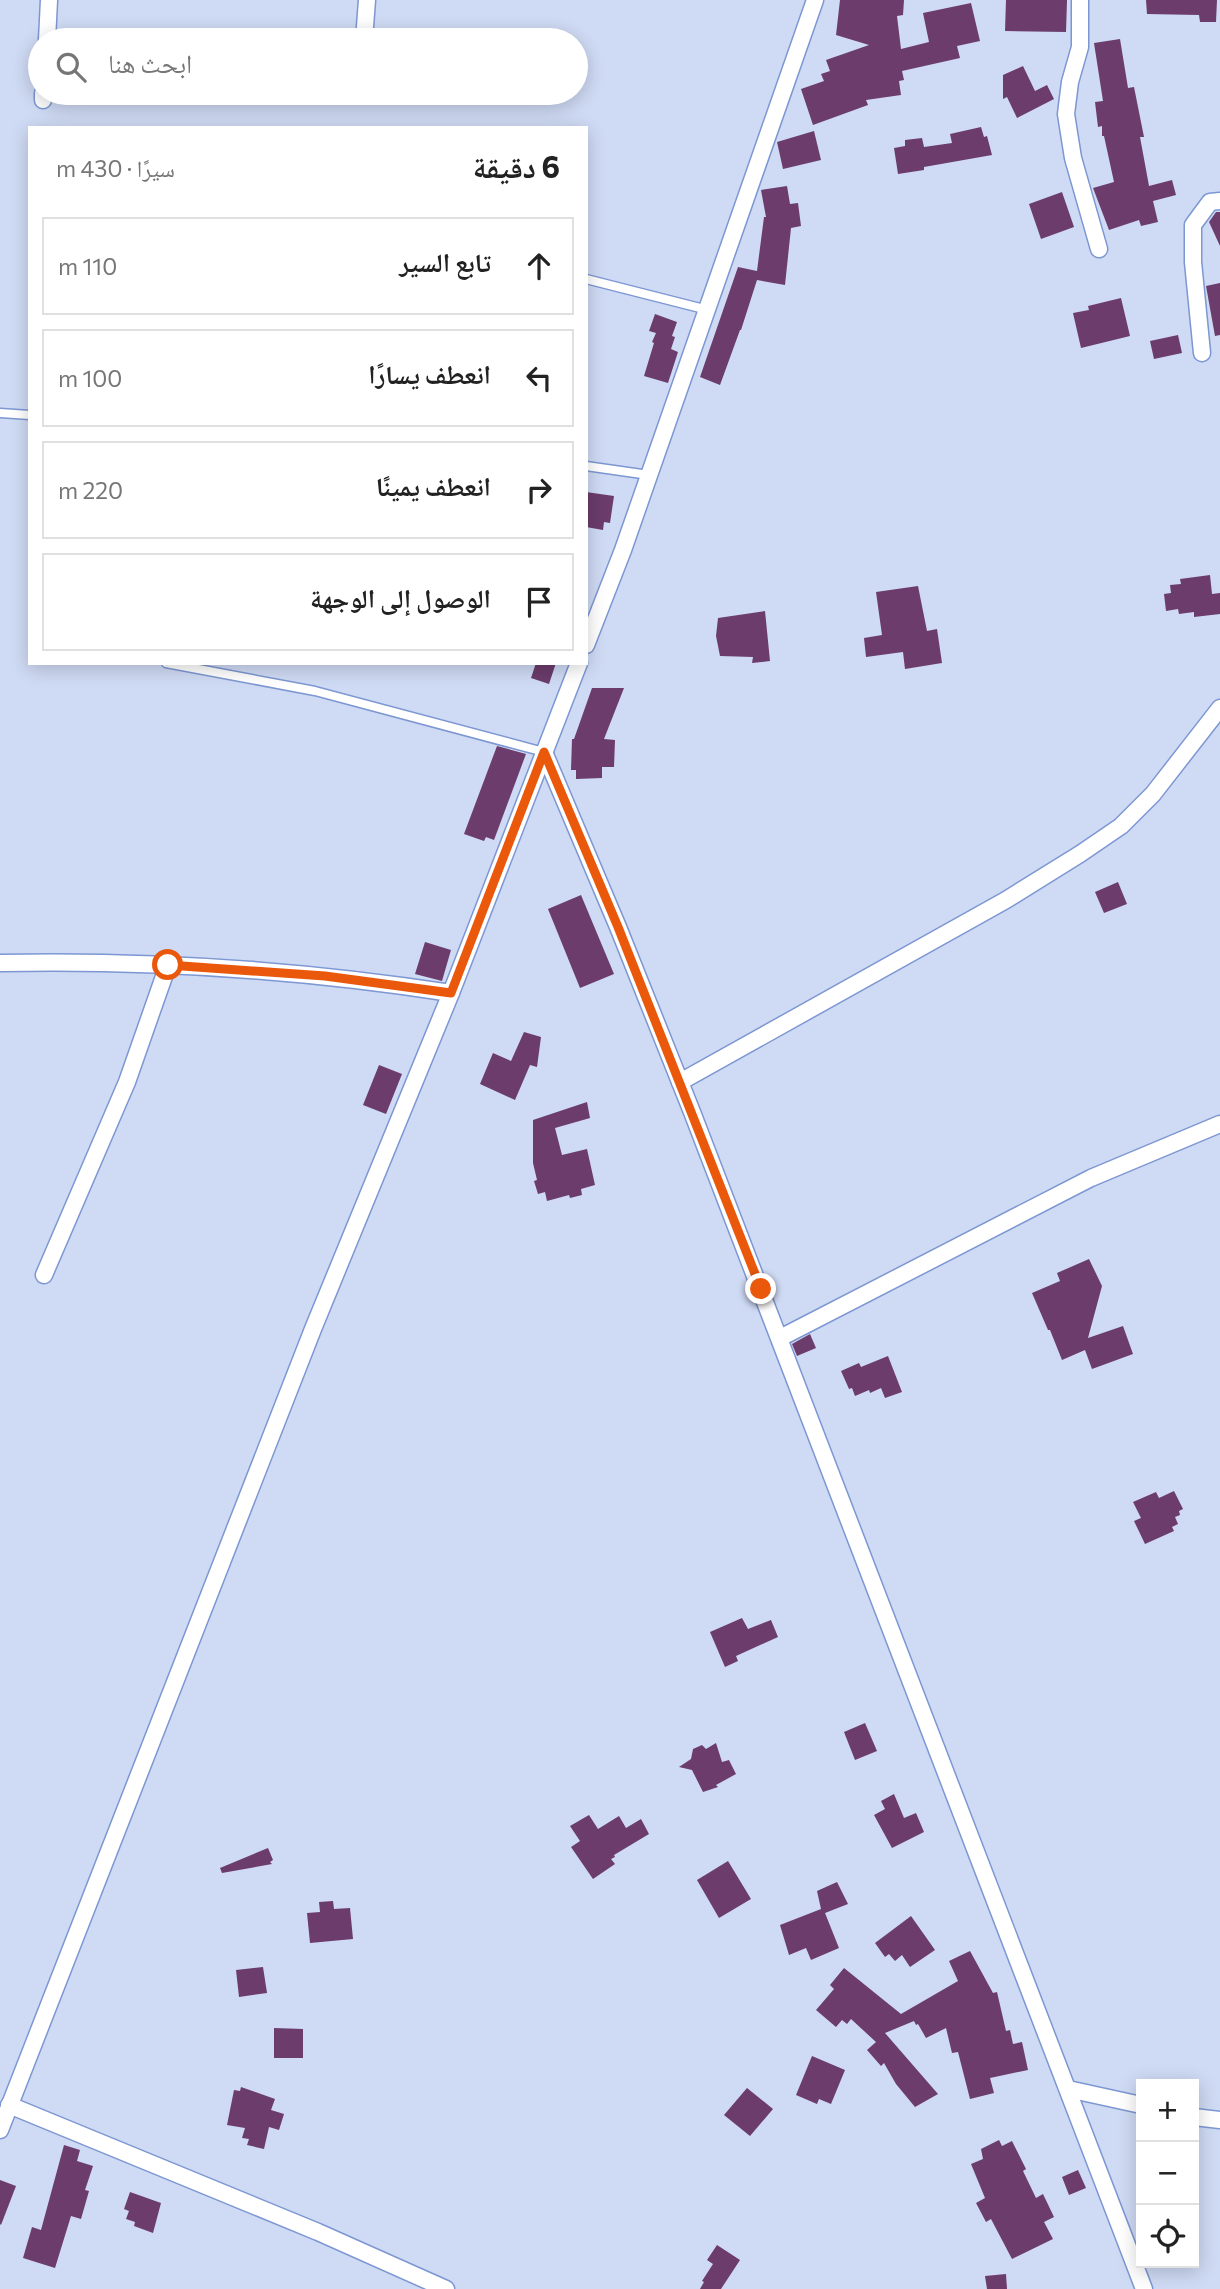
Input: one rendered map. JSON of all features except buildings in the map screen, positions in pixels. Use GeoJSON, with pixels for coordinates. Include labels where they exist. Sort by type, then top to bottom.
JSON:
{"type":"FeatureCollection","features":[{"type":"Feature","properties":{"kind":"street"},"geometry":{"type":"LineString","coordinates":[[48,28],[49,0]]}},
{"type":"Feature","properties":{"kind":"street"},"geometry":{"type":"LineString","coordinates":[[365,28],[367,0]]}},
{"type":"Feature","properties":{"kind":"street"},"geometry":{"type":"LineString","coordinates":[[588,640],[709,310],[815,0]]}},
{"type":"Feature","properties":{"kind":"street"},"geometry":{"type":"LineString","coordinates":[[1080,0],[1080,47],[1070,82],[1066,114],[1073,158],[1099,249]]}},
{"type":"Feature","properties":{"kind":"street"},"geometry":{"type":"LineString","coordinates":[[1202,353],[1193,262],[1193,225],[1210,202],[1220,201]]}},
{"type":"Feature","properties":{"kind":"street"},"geometry":{"type":"LineString","coordinates":[[0,2130],[313,1329],[451,993],[578,665]]}},
{"type":"Feature","properties":{"kind":"street"},"geometry":{"type":"LineString","coordinates":[[680,1082],[1006,900],[1101,840],[1121,826],[1153,794],[1220,708]]}},
{"type":"Feature","properties":{"kind":"street"},"geometry":{"type":"LineString","coordinates":[[544,752],[680,1082],[1144,2289]]}},
{"type":"Feature","properties":{"kind":"street"},"geometry":{"type":"LineString","coordinates":[[0,963],[168,965],[325,976],[451,993]]}},
{"type":"Feature","properties":{"kind":"street"},"geometry":{"type":"LineString","coordinates":[[44,1275],[127,1082],[168,965]]}},
{"type":"Feature","properties":{"kind":"street"},"geometry":{"type":"LineString","coordinates":[[779,1338],[1091,1178],[1220,1124]]}},
{"type":"Feature","properties":{"kind":"street"},"geometry":{"type":"LineString","coordinates":[[1068,2089],[1136,2104]]}},
{"type":"Feature","properties":{"kind":"street"},"geometry":{"type":"LineString","coordinates":[[9,2105],[318,2232],[446,2289]]}},
{"type":"Feature","properties":{"kind":"street"},"geometry":{"type":"LineString","coordinates":[[1199,2118],[1220,2120]]}},
{"type":"Feature","properties":{"kind":"lane"},"geometry":{"type":"LineString","coordinates":[[588,280],[709,310]]}},
{"type":"Feature","properties":{"kind":"lane"},"geometry":{"type":"LineString","coordinates":[[0,413],[28,415]]}},
{"type":"Feature","properties":{"kind":"lane"},"geometry":{"type":"LineString","coordinates":[[588,466],[649,475]]}},
{"type":"Feature","properties":{"kind":"lane"},"geometry":{"type":"LineString","coordinates":[[177,665],[315,691],[544,752]]}},
{"type":"Feature","properties":{"kind":"route"},"geometry":{"type":"LineString","coordinates":[[168,965],[325,976],[451,993],[544,752],[618,927],[761,1289]]}}]}
